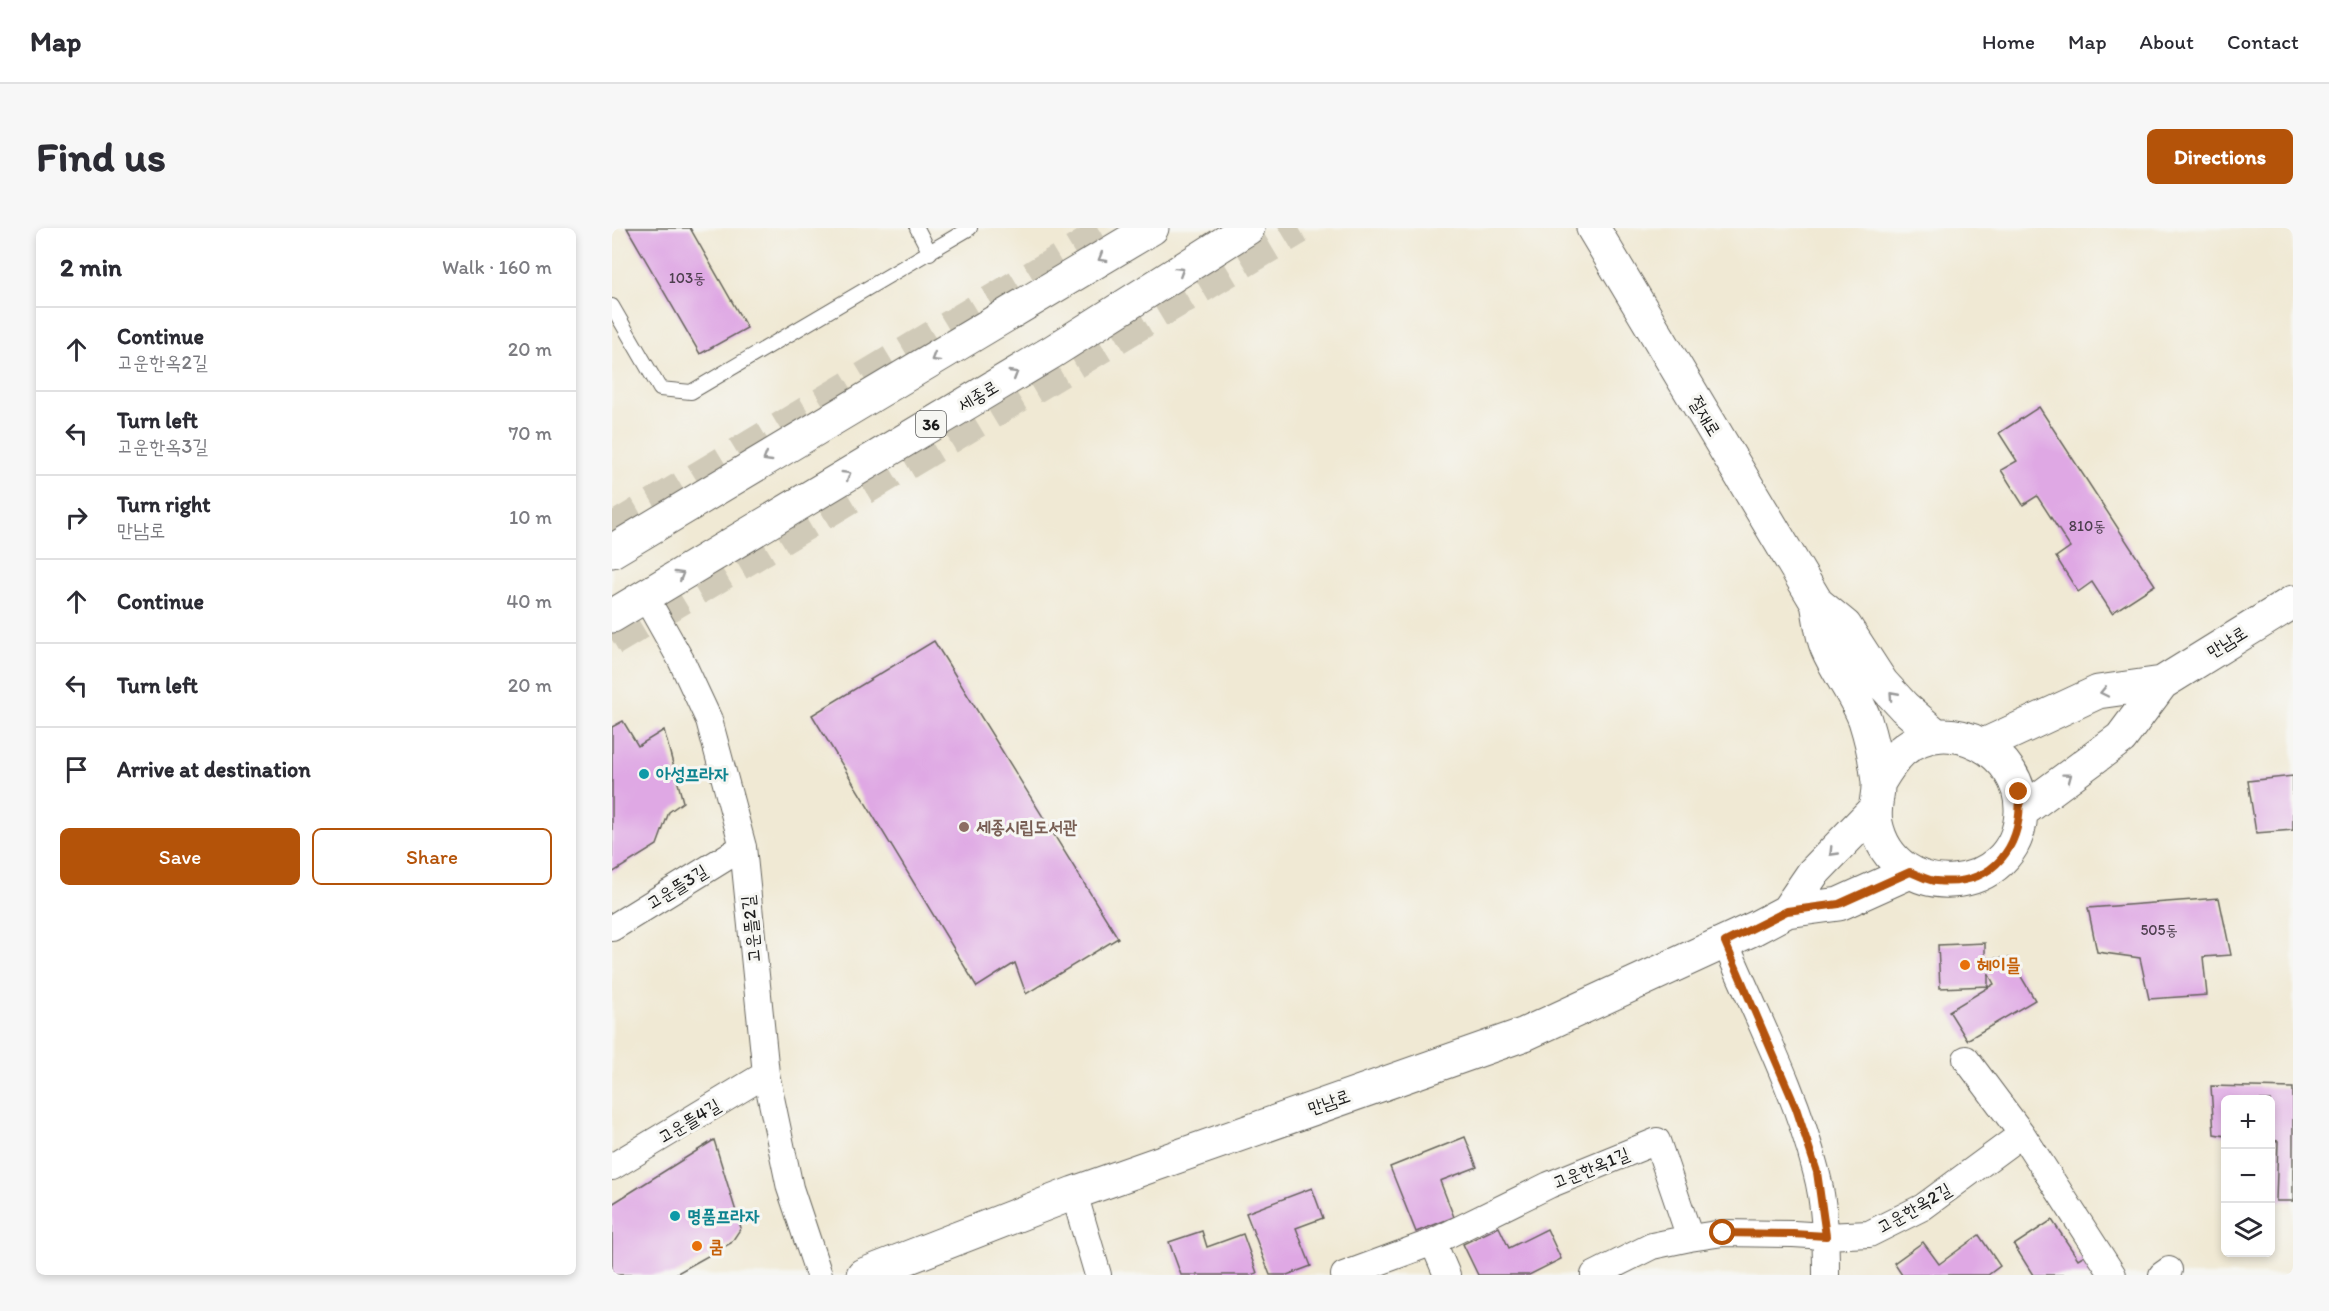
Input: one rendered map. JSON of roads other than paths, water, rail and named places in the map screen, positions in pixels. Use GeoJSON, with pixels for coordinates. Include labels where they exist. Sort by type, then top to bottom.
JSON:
{"type":"FeatureCollection","features":[{"type":"Feature","properties":{"kind":"street"},"geometry":{"type":"LineString","coordinates":[[612,551],[1152,228]]}},
{"type":"Feature","properties":{"kind":"street","name":"세종로"},"geometry":{"type":"LineString","coordinates":[[612,616],[1052,352],[1248,228]]}},
{"type":"Feature","properties":{"kind":"street","name":"절재로"},"geometry":{"type":"LineString","coordinates":[[1593,228],[1818,603]]}},
{"type":"Feature","properties":{"kind":"street","name":"고운뜰2길"},"geometry":{"type":"LineString","coordinates":[[645,596],[681,660],[709,720],[743,847],[766,1074],[790,1188],[819,1275]]}},
{"type":"Feature","properties":{"kind":"street","name":"만남로"},"geometry":{"type":"LineString","coordinates":[[2162,683],[2293,602]]}},
{"type":"Feature","properties":{"kind":"street"},"geometry":{"type":"LineString","coordinates":[[1818,603],[1845,626],[1882,683],[1936,735]]}},
{"type":"Feature","properties":{"kind":"street"},"geometry":{"type":"LineString","coordinates":[[1787,911],[1814,873],[1876,797],[1888,765],[1903,750],[1922,740],[1936,735],[1959,735],[1984,745],[2000,757],[2012,774],[2019,792],[2021,812],[2016,837],[2002,858],[1983,874],[1959,882],[1934,881],[1910,872],[1891,856],[1879,834],[1876,797],[1864,718],[1826,646],[1818,603]]}},
{"type":"Feature","properties":{"kind":"street"},"geometry":{"type":"LineString","coordinates":[[1984,745],[2098,692],[2162,683]]}},
{"type":"Feature","properties":{"kind":"street"},"geometry":{"type":"LineString","coordinates":[[2021,812],[2121,738],[2162,683]]}},
{"type":"Feature","properties":{"kind":"street","name":"고운뜰3길"},"geometry":{"type":"LineString","coordinates":[[612,928],[743,847]]}},
{"type":"Feature","properties":{"kind":"street"},"geometry":{"type":"LineString","coordinates":[[1787,911],[1839,904],[1910,872]]}},
{"type":"Feature","properties":{"kind":"street","name":"만남로"},"geometry":{"type":"LineString","coordinates":[[862,1275],[1074,1192],[1525,1034],[1787,911]]}},
{"type":"Feature","properties":{"kind":"street"},"geometry":{"type":"LineString","coordinates":[[1725,942],[1796,1108],[1817,1172],[1826,1236],[1826,1275]]}},
{"type":"Feature","properties":{"kind":"street"},"geometry":{"type":"LineString","coordinates":[[1966,1059],[2022,1134],[2113,1275]]}},
{"type":"Feature","properties":{"kind":"street","name":"고운뜰4길"},"geometry":{"type":"LineString","coordinates":[[612,1167],[766,1074]]}},
{"type":"Feature","properties":{"kind":"street","name":"고운한옥2길"},"geometry":{"type":"LineString","coordinates":[[1594,1275],[1652,1246],[1723,1233],[1826,1236],[1869,1234],[1923,1207],[2022,1134]]}},
{"type":"Feature","properties":{"kind":"street","name":"고운한옥1길"},"geometry":{"type":"LineString","coordinates":[[1344,1275],[1433,1242],[1549,1185],[1657,1141],[1690,1238]]}},
{"type":"Feature","properties":{"kind":"street"},"geometry":{"type":"LineString","coordinates":[[1074,1192],[1098,1275]]}},
{"type":"Feature","properties":{"kind":"street"},"geometry":{"type":"LineString","coordinates":[[1433,1242],[1447,1275]]}},
{"type":"Feature","properties":{"kind":"lane"},"geometry":{"type":"LineString","coordinates":[[916,228],[930,253]]}},
{"type":"Feature","properties":{"kind":"lane"},"geometry":{"type":"LineString","coordinates":[[612,306],[660,389],[691,392],[970,228]]}},
{"type":"Feature","properties":{"kind":"tunnel"},"geometry":{"type":"LineString","coordinates":[[612,530],[1114,228]]}},
{"type":"Feature","properties":{"kind":"tunnel"},"geometry":{"type":"LineString","coordinates":[[612,640],[1299,228]]}},
{"type":"Feature","properties":{"kind":"place","name":"아성프라자"},"geometry":{"type":"Point","coordinates":[644,774]}},
{"type":"Feature","properties":{"kind":"place","name":"세종시립도서관"},"geometry":{"type":"Point","coordinates":[964,827]}},
{"type":"Feature","properties":{"kind":"place","name":"헤이믈"},"geometry":{"type":"Point","coordinates":[1965,965]}},
{"type":"Feature","properties":{"kind":"place","name":"명품프라자"},"geometry":{"type":"Point","coordinates":[675,1216]}},
{"type":"Feature","properties":{"kind":"place","name":"쿰"},"geometry":{"type":"Point","coordinates":[697,1246]}}]}
